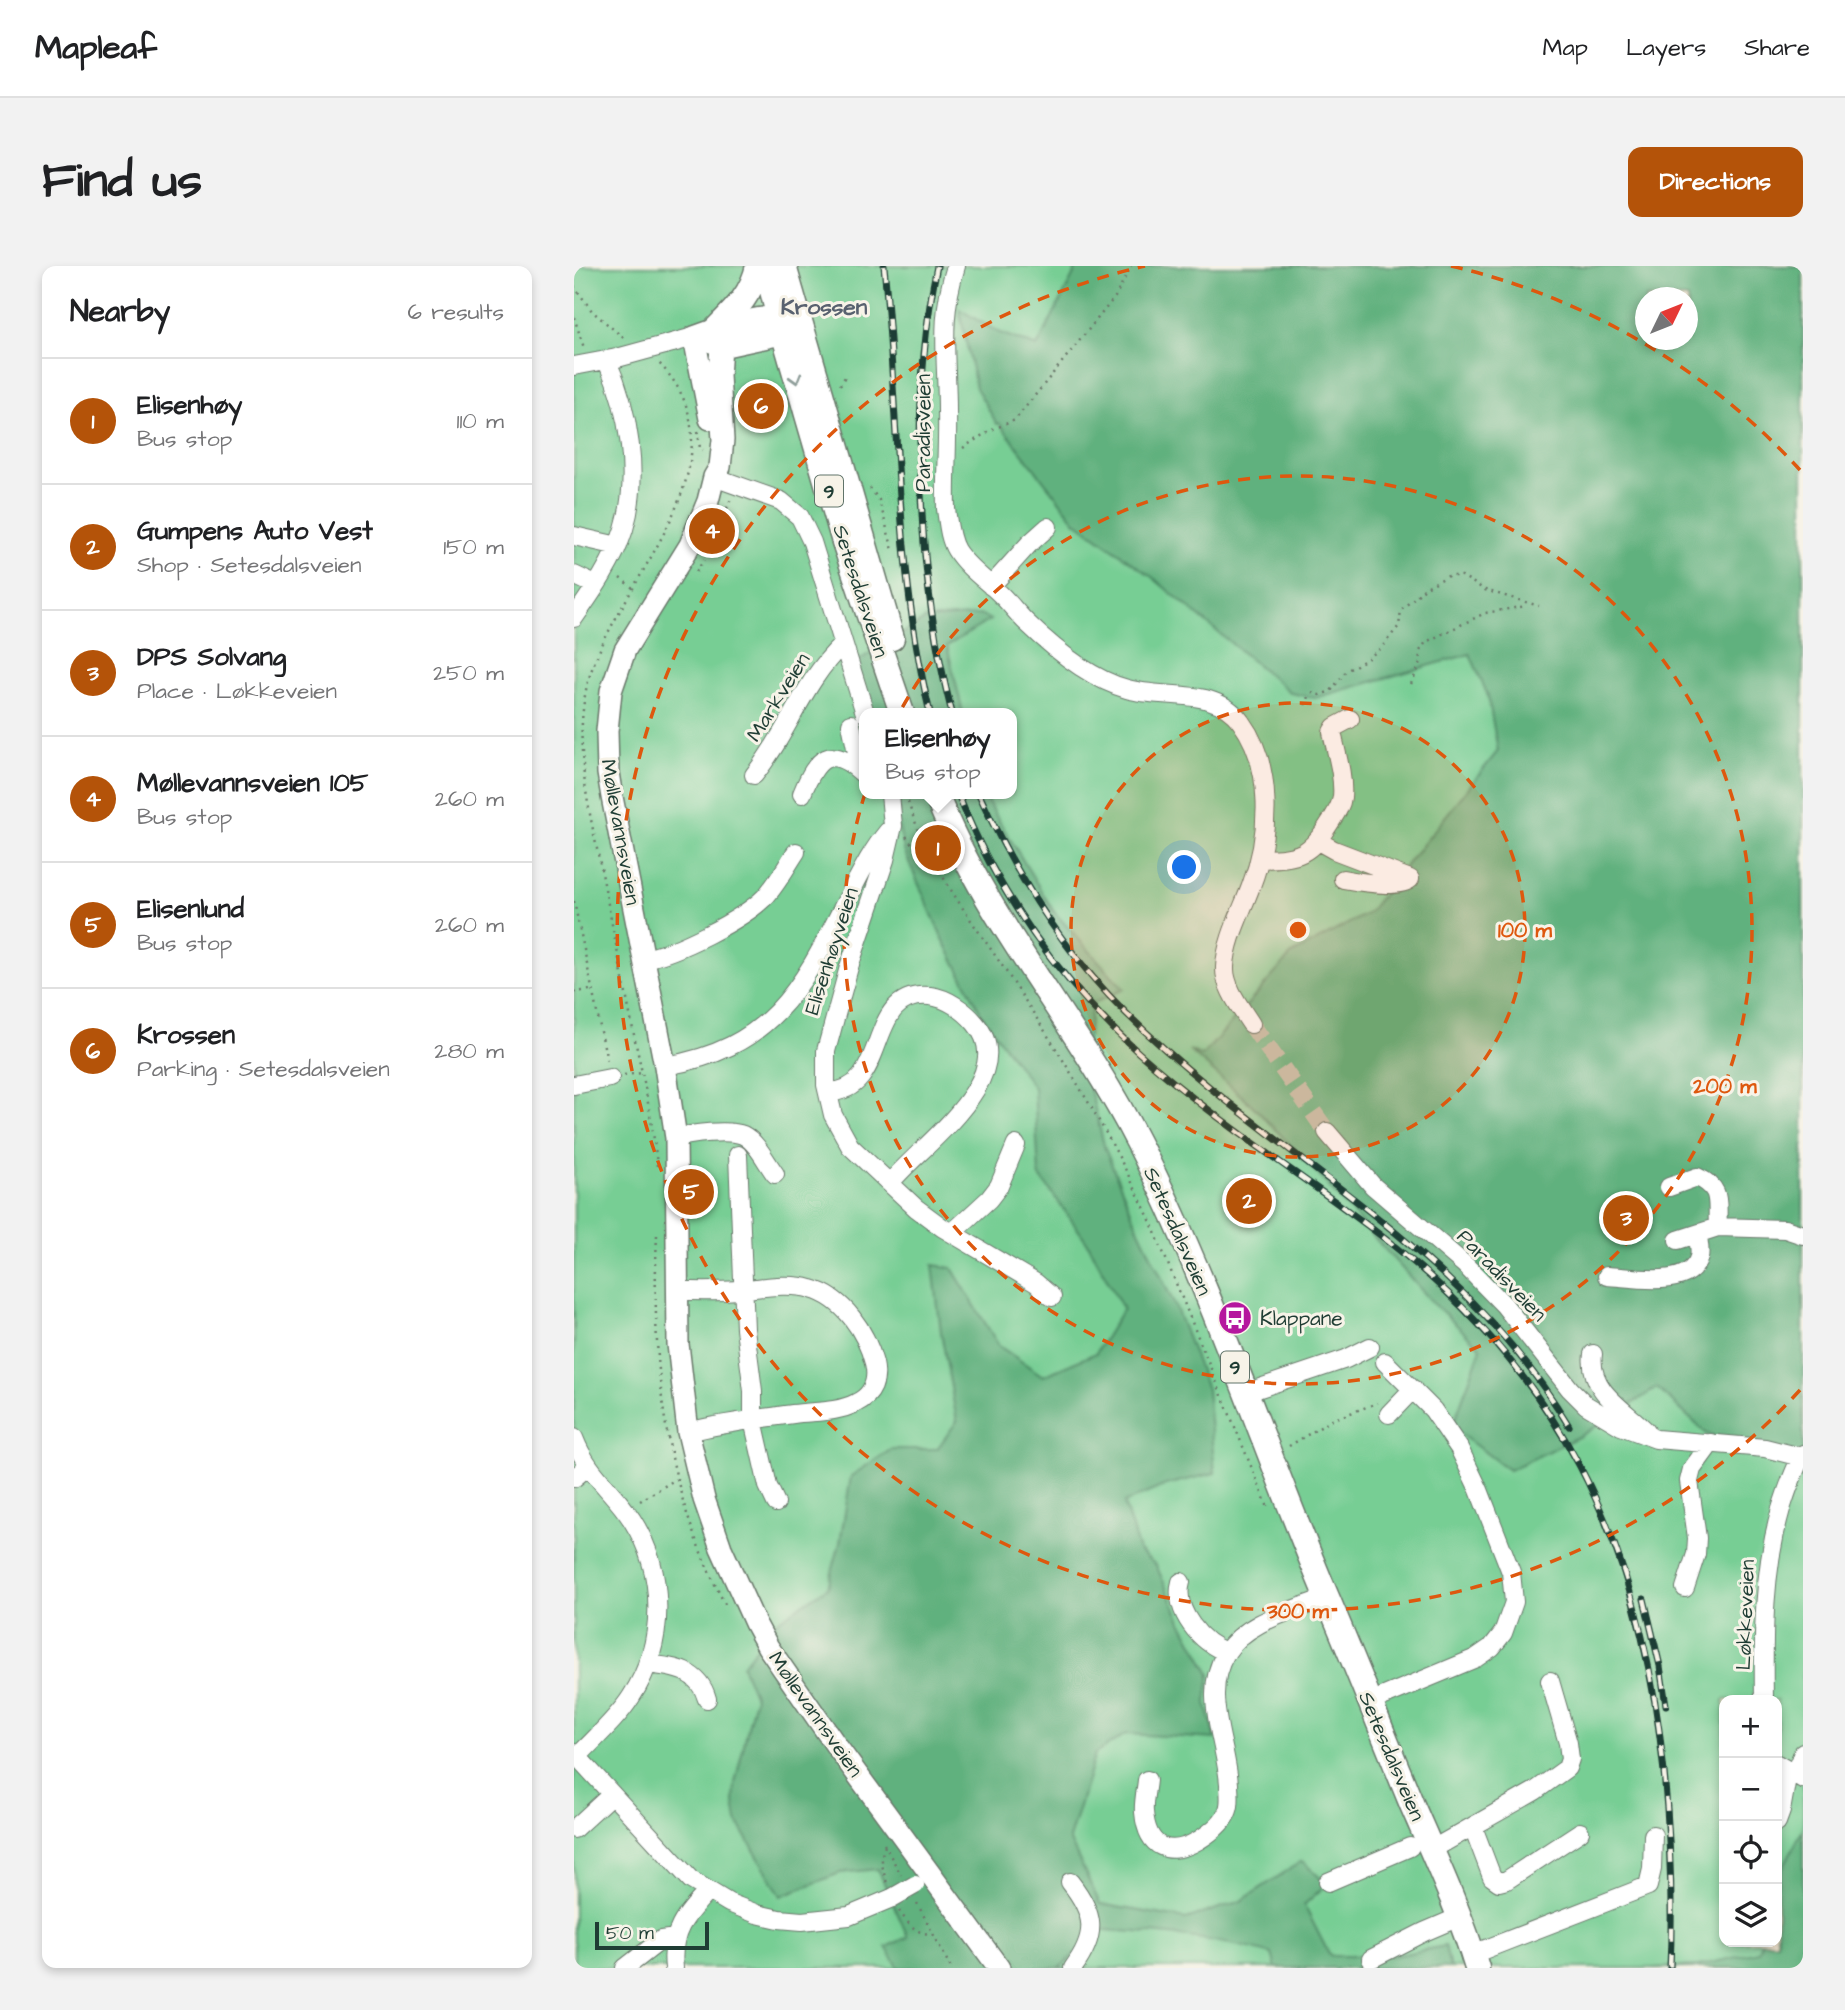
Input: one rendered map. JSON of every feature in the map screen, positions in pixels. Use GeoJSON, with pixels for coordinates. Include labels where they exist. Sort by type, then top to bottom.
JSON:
{"type":"FeatureCollection","features":[{"type":"Feature","properties":{"kind":"highway"},"geometry":{"type":"LineString","coordinates":[[710,338],[747,297],[758,266]]}},
{"type":"Feature","properties":{"kind":"highway","name":"Setesdalsveien"},"geometry":{"type":"LineString","coordinates":[[766,266],[849,485],[912,708]]}},
{"type":"Feature","properties":{"kind":"highway","name":"Setesdalsveien"},"geometry":{"type":"LineString","coordinates":[[784,266],[786,321],[844,542],[900,708]]}},
{"type":"Feature","properties":{"kind":"highway","name":"Setesdalsveien"},"geometry":{"type":"LineString","coordinates":[[938,799],[949,828],[977,881],[1099,1073],[1137,1140],[1196,1269],[1370,1702],[1420,1848],[1459,1917],[1475,1961]]}},
{"type":"Feature","properties":{"kind":"main road"},"geometry":{"type":"LineString","coordinates":[[710,338],[740,322],[786,321]]}},
{"type":"Feature","properties":{"kind":"main road","name":"Møllevannsveien"},"geometry":{"type":"LineString","coordinates":[[710,338],[719,376],[723,450],[720,467],[690,545],[625,650],[611,691],[607,731],[608,773],[665,1066],[676,1139],[677,1344],[688,1432],[704,1500],[721,1548],[755,1623],[920,1885],[999,1968]]}},
{"type":"Feature","properties":{"kind":"street","name":"Paradisveien"},"geometry":{"type":"LineString","coordinates":[[956,266],[945,306],[944,333],[947,381],[946,509],[956,550],[1039,634],[1092,674],[1129,690],[1196,696],[1214,702],[1240,720],[1256,751],[1264,785],[1264,832],[1260,859],[1236,924],[1225,967],[1231,991],[1251,1024]]}},
{"type":"Feature","properties":{"kind":"street"},"geometry":{"type":"LineString","coordinates":[[574,366],[672,343],[710,338]]}},
{"type":"Feature","properties":{"kind":"street"},"geometry":{"type":"LineString","coordinates":[[574,618],[618,546],[625,527],[631,463],[612,359]]}},
{"type":"Feature","properties":{"kind":"street"},"geometry":{"type":"LineString","coordinates":[[714,477],[780,501],[800,517],[812,542],[864,708]]}},
{"type":"Feature","properties":{"kind":"street"},"geometry":{"type":"LineString","coordinates":[[991,586],[1048,527]]}},
{"type":"Feature","properties":{"kind":"street"},"geometry":{"type":"LineString","coordinates":[[574,536],[618,546]]}},
{"type":"Feature","properties":{"kind":"street"},"geometry":{"type":"LineString","coordinates":[[574,575],[595,585]]}},
{"type":"Feature","properties":{"kind":"street","name":"Markveien"},"geometry":{"type":"LineString","coordinates":[[754,775],[769,757],[812,681],[843,645]]}},
{"type":"Feature","properties":{"kind":"street"},"geometry":{"type":"LineString","coordinates":[[1260,859],[1287,859],[1304,853],[1318,841],[1342,800],[1332,732],[1335,727],[1350,719]]}},
{"type":"Feature","properties":{"kind":"street"},"geometry":{"type":"LineString","coordinates":[[850,724],[859,758]]}},
{"type":"Feature","properties":{"kind":"street"},"geometry":{"type":"LineString","coordinates":[[802,794],[811,770],[827,758],[844,760],[859,770]]}},
{"type":"Feature","properties":{"kind":"street"},"geometry":{"type":"LineString","coordinates":[[665,1066],[689,1062],[723,1050],[763,1025],[786,1004],[821,951],[867,861],[893,826],[889,799]]}},
{"type":"Feature","properties":{"kind":"street","name":"Elisenhøyveien"},"geometry":{"type":"LineString","coordinates":[[893,826],[885,860],[829,1034],[824,1070],[833,1115],[850,1146],[916,1208],[952,1233],[1036,1283],[1052,1297]]}},
{"type":"Feature","properties":{"kind":"street"},"geometry":{"type":"LineString","coordinates":[[1318,841],[1334,850],[1410,878],[1406,882],[1387,884],[1343,879]]}},
{"type":"Feature","properties":{"kind":"street"},"geometry":{"type":"LineString","coordinates":[[644,959],[664,955],[690,943],[748,910],[768,893],[796,852]]}},
{"type":"Feature","properties":{"kind":"street"},"geometry":{"type":"LineString","coordinates":[[828,1092],[850,1089],[864,1076],[880,1031],[905,1000],[929,996],[942,999],[961,1010],[979,1028],[984,1038],[986,1054],[984,1072],[977,1088],[955,1116],[891,1182]]}},
{"type":"Feature","properties":{"kind":"street"},"geometry":{"type":"LineString","coordinates":[[574,1084],[610,1078]]}},
{"type":"Feature","properties":{"kind":"street","name":"Paradisveien"},"geometry":{"type":"LineString","coordinates":[[1327,1132],[1366,1180],[1465,1265],[1504,1306],[1570,1389],[1586,1405],[1621,1426],[1650,1437],[1678,1442],[1765,1448],[1802,1456]]}},
{"type":"Feature","properties":{"kind":"street"},"geometry":{"type":"LineString","coordinates":[[676,1139],[703,1134],[744,1136],[775,1174]]}},
{"type":"Feature","properties":{"kind":"street"},"geometry":{"type":"LineString","coordinates":[[952,1233],[989,1199],[1002,1179],[1016,1145]]}},
{"type":"Feature","properties":{"kind":"street"},"geometry":{"type":"LineString","coordinates":[[738,1155],[753,1420],[768,1486],[776,1503]]}},
{"type":"Feature","properties":{"kind":"street"},"geometry":{"type":"LineString","coordinates":[[1669,1187],[1697,1177],[1709,1182],[1718,1196],[1718,1227]]}},
{"type":"Feature","properties":{"kind":"street"},"geometry":{"type":"LineString","coordinates":[[1678,1240],[1718,1227],[1785,1229],[1803,1234]]}},
{"type":"Feature","properties":{"kind":"street"},"geometry":{"type":"LineString","coordinates":[[1607,1276],[1668,1279],[1679,1277],[1694,1266],[1699,1256],[1698,1235]]}},
{"type":"Feature","properties":{"kind":"street"},"geometry":{"type":"LineString","coordinates":[[678,1290],[795,1286],[823,1293],[846,1311],[857,1324],[872,1356],[876,1375],[873,1387],[865,1398],[855,1404],[828,1411],[753,1420],[688,1432]]}},
{"type":"Feature","properties":{"kind":"street"},"geometry":{"type":"LineString","coordinates":[[1245,1393],[1346,1359],[1370,1348]]}},
{"type":"Feature","properties":{"kind":"street"},"geometry":{"type":"LineString","coordinates":[[1594,1354],[1593,1369],[1601,1389],[1650,1437]]}},
{"type":"Feature","properties":{"kind":"street"},"geometry":{"type":"LineString","coordinates":[[1370,1702],[1443,1673],[1476,1658],[1492,1647],[1503,1633],[1514,1602],[1511,1572],[1479,1490],[1459,1448],[1433,1410],[1385,1362]]}},
{"type":"Feature","properties":{"kind":"street"},"geometry":{"type":"LineString","coordinates":[[1394,1409],[1413,1389]]}},
{"type":"Feature","properties":{"kind":"street"},"geometry":{"type":"LineString","coordinates":[[574,1438],[581,1473],[623,1507],[645,1545],[656,1584],[657,1629],[647,1664],[631,1697],[576,1755],[691,1881],[729,1903],[757,1914],[802,1921],[849,1916],[920,1885]]}},
{"type":"Feature","properties":{"kind":"street"},"geometry":{"type":"LineString","coordinates":[[1685,1588],[1698,1538],[1689,1480],[1692,1469],[1711,1443]]}},
{"type":"Feature","properties":{"kind":"street","name":"Løkkeveien"},"geometry":{"type":"LineString","coordinates":[[1765,1695],[1764,1609],[1769,1556],[1787,1491],[1802,1456]]}},
{"type":"Feature","properties":{"kind":"street"},"geometry":{"type":"LineString","coordinates":[[1181,1582],[1179,1595],[1192,1625],[1209,1644],[1227,1652]]}},
{"type":"Feature","properties":{"kind":"street"},"geometry":{"type":"LineString","coordinates":[[1147,1780],[1144,1802],[1146,1825],[1157,1843],[1166,1849],[1177,1850],[1207,1835],[1219,1824],[1228,1811],[1230,1799],[1228,1767],[1215,1703],[1215,1689],[1221,1664],[1237,1640],[1261,1623],[1327,1597]]}},
{"type":"Feature","properties":{"kind":"street"},"geometry":{"type":"LineString","coordinates":[[647,1664],[687,1673],[698,1680],[707,1699]]}},
{"type":"Feature","properties":{"kind":"street","name":"Setesdalsveien"},"geometry":{"type":"LineString","coordinates":[[1328,1882],[1472,1827],[1535,1791],[1567,1768],[1570,1759],[1568,1743],[1550,1681]]}},
{"type":"Feature","properties":{"kind":"street"},"geometry":{"type":"LineString","coordinates":[[1777,1821],[1790,1772],[1803,1753]]}},
{"type":"Feature","properties":{"kind":"street"},"geometry":{"type":"LineString","coordinates":[[574,1829],[612,1794]]}},
{"type":"Feature","properties":{"kind":"street"},"geometry":{"type":"LineString","coordinates":[[1472,1827],[1492,1877],[1499,1882],[1507,1880],[1580,1832]]}},
{"type":"Feature","properties":{"kind":"street","name":"Setesdalsveien"},"geometry":{"type":"LineString","coordinates":[[1475,1961],[1648,1886],[1652,1869],[1653,1835]]}},
{"type":"Feature","properties":{"kind":"street"},"geometry":{"type":"LineString","coordinates":[[1070,1882],[1087,1906],[1091,1924],[1087,1946],[1073,1968]]}},
{"type":"Feature","properties":{"kind":"street"},"geometry":{"type":"LineString","coordinates":[[674,1968],[678,1928],[708,1891]]}},
{"type":"Feature","properties":{"kind":"street"},"geometry":{"type":"LineString","coordinates":[[1371,1959],[1424,1931],[1459,1917]]}},
{"type":"Feature","properties":{"kind":"street"},"geometry":{"type":"LineString","coordinates":[[625,1968],[661,1940],[676,1938]]}},
{"type":"Feature","properties":{"kind":"path"},"geometry":{"type":"LineString","coordinates":[[946,459],[989,430],[1015,420],[1115,297],[1131,266]]}},
{"type":"Feature","properties":{"kind":"path"},"geometry":{"type":"LineString","coordinates":[[574,286],[592,312],[629,342]]}},
{"type":"Feature","properties":{"kind":"path"},"geometry":{"type":"LineString","coordinates":[[574,317],[585,351]]}},
{"type":"Feature","properties":{"kind":"path"},"geometry":{"type":"LineString","coordinates":[[879,500],[893,550]]}},
{"type":"Feature","properties":{"kind":"path"},"geometry":{"type":"LineString","coordinates":[[691,578],[701,565],[722,523]]}},
{"type":"Feature","properties":{"kind":"path"},"geometry":{"type":"LineString","coordinates":[[1305,705],[1311,693],[1320,695],[1331,691],[1346,671],[1381,648],[1399,626],[1401,610],[1426,587],[1448,576],[1462,576],[1485,590],[1539,606],[1520,605],[1504,611],[1485,613],[1426,642],[1420,651],[1419,667],[1411,684]]}},
{"type":"Feature","properties":{"kind":"path"},"geometry":{"type":"LineString","coordinates":[[912,814],[922,832],[930,858],[1080,1086],[1124,1166],[1150,1220],[1269,1510]]}},
{"type":"Feature","properties":{"kind":"path"},"geometry":{"type":"LineString","coordinates":[[893,826],[904,832],[923,858],[930,858]]}},
{"type":"Feature","properties":{"kind":"path"},"geometry":{"type":"LineString","coordinates":[[574,901],[610,1078]]}},
{"type":"Feature","properties":{"kind":"path"},"geometry":{"type":"LineString","coordinates":[[574,992],[592,989]]}},
{"type":"Feature","properties":{"kind":"path"},"geometry":{"type":"LineString","coordinates":[[1270,1455],[1332,1420],[1352,1412],[1391,1399],[1394,1409]]}},
{"type":"Feature","properties":{"kind":"path"},"geometry":{"type":"LineString","coordinates":[[623,1507],[648,1498],[676,1479]]}},
{"type":"Feature","properties":{"kind":"path"},"geometry":{"type":"LineString","coordinates":[[920,1885],[951,1968]]}},
{"type":"Feature","properties":{"kind":"green space"},"geometry":{"type":"Polygon","coordinates":[[[574,266],[1803,266],[1803,1968],[574,1968],[574,266]]]}},
{"type":"Feature","properties":{"kind":"green space"},"geometry":{"type":"Polygon","coordinates":[[[1076,266],[1803,266],[1803,1475],[1790,1458],[1707,1434],[1657,1388],[1580,1436],[1509,1470],[1452,1428],[1481,1348],[1433,1303],[1254,1107],[1189,1050],[1202,1056],[1292,954],[1368,913],[1498,751],[1488,696],[1470,654],[1315,698],[1291,693],[1152,577],[1076,522],[999,423],[997,424],[976,388],[959,309],[998,332],[1037,347],[1076,266]]]}},
{"type":"Feature","properties":{"kind":"green space"},"geometry":{"type":"Polygon","coordinates":[[[982,615],[990,620],[947,646],[962,708],[865,708],[851,665],[926,619],[982,615]]]}},
{"type":"Feature","properties":{"kind":"green space"},"geometry":{"type":"Polygon","coordinates":[[[891,799],[986,799],[1054,912],[1124,989],[1092,1004],[1084,1065],[1105,1149],[1176,1308],[1207,1389],[1215,1473],[1166,1485],[1124,1503],[1139,1551],[1156,1565],[1182,1623],[1210,1674],[1206,1703],[1216,1739],[1126,1734],[1095,1754],[1069,1839],[1100,1904],[1186,1919],[1241,1901],[1302,1861],[1327,1884],[1304,1905],[1330,1956],[1393,1956],[1445,1946],[1450,1968],[1276,1968],[1272,1954],[1251,1948],[1188,1937],[1103,1930],[1059,1968],[899,1968],[886,1947],[908,1937],[878,1869],[840,1873],[781,1896],[737,1821],[735,1783],[755,1697],[742,1666],[776,1622],[828,1587],[840,1543],[851,1476],[892,1449],[937,1449],[957,1421],[941,1332],[933,1265],[952,1268],[999,1346],[1043,1376],[1096,1353],[1123,1309],[1087,1242],[1039,1175],[1034,1088],[982,1015],[941,935],[905,853],[891,799]]]}},
{"type":"Feature","properties":{"kind":"green space"},"geometry":{"type":"Polygon","coordinates":[[[1803,1829],[1803,1968],[1653,1968],[1698,1966],[1758,1952],[1760,1947],[1782,1947],[1782,1869],[1803,1829]]]}},
{"type":"Feature","properties":{"kind":"tunnel"},"geometry":{"type":"LineString","coordinates":[[1251,1024],[1327,1132]]}},
{"type":"Feature","properties":{"kind":"railway"},"geometry":{"type":"LineString","coordinates":[[884,266],[904,547],[910,603],[929,708]]}},
{"type":"Feature","properties":{"kind":"railway"},"geometry":{"type":"LineString","coordinates":[[937,266],[928,319],[923,374],[921,490],[931,606],[951,708]]}},
{"type":"Feature","properties":{"kind":"railway"},"geometry":{"type":"LineString","coordinates":[[960,799],[974,831],[1012,901],[1057,966],[1110,1026],[1195,1100],[1371,1228],[1437,1283],[1493,1340],[1541,1401],[1580,1466],[1611,1535],[1635,1609],[1653,1688],[1668,1821],[1670,1968]]}},
{"type":"Feature","properties":{"kind":"railway"},"geometry":{"type":"LineString","coordinates":[[981,799],[1008,853],[1042,910],[1103,989],[1183,1065],[1361,1205],[1419,1253],[1474,1304],[1524,1361],[1569,1426]]}},
{"type":"Feature","properties":{"kind":"railway"},"geometry":{"type":"LineString","coordinates":[[1644,1599],[1666,1705]]}},
{"type":"Feature","properties":{"kind":"place","name":"Krossen"},"geometry":{"type":"Point","coordinates":[761,406]}},
{"type":"Feature","properties":{"kind":"place","name":"Møllevannsveien 105"},"geometry":{"type":"Point","coordinates":[712,531]}},
{"type":"Feature","properties":{"kind":"place","name":"Elisenhøy"},"geometry":{"type":"Point","coordinates":[938,848]}},
{"type":"Feature","properties":{"kind":"place","name":"Elisenlund"},"geometry":{"type":"Point","coordinates":[691,1192]}},
{"type":"Feature","properties":{"kind":"place","name":"Gumpens Auto Vest"},"geometry":{"type":"Point","coordinates":[1249,1201]}},
{"type":"Feature","properties":{"kind":"place","name":"DPS Solvang"},"geometry":{"type":"Point","coordinates":[1626,1218]}},
{"type":"Feature","properties":{"kind":"place","name":"Klappane"},"geometry":{"type":"Point","coordinates":[1235,1318]}},
{"type":"Feature","properties":{"kind":"district","name":"Krossen"},"geometry":{"type":"Point","coordinates":[824,306]}}]}
